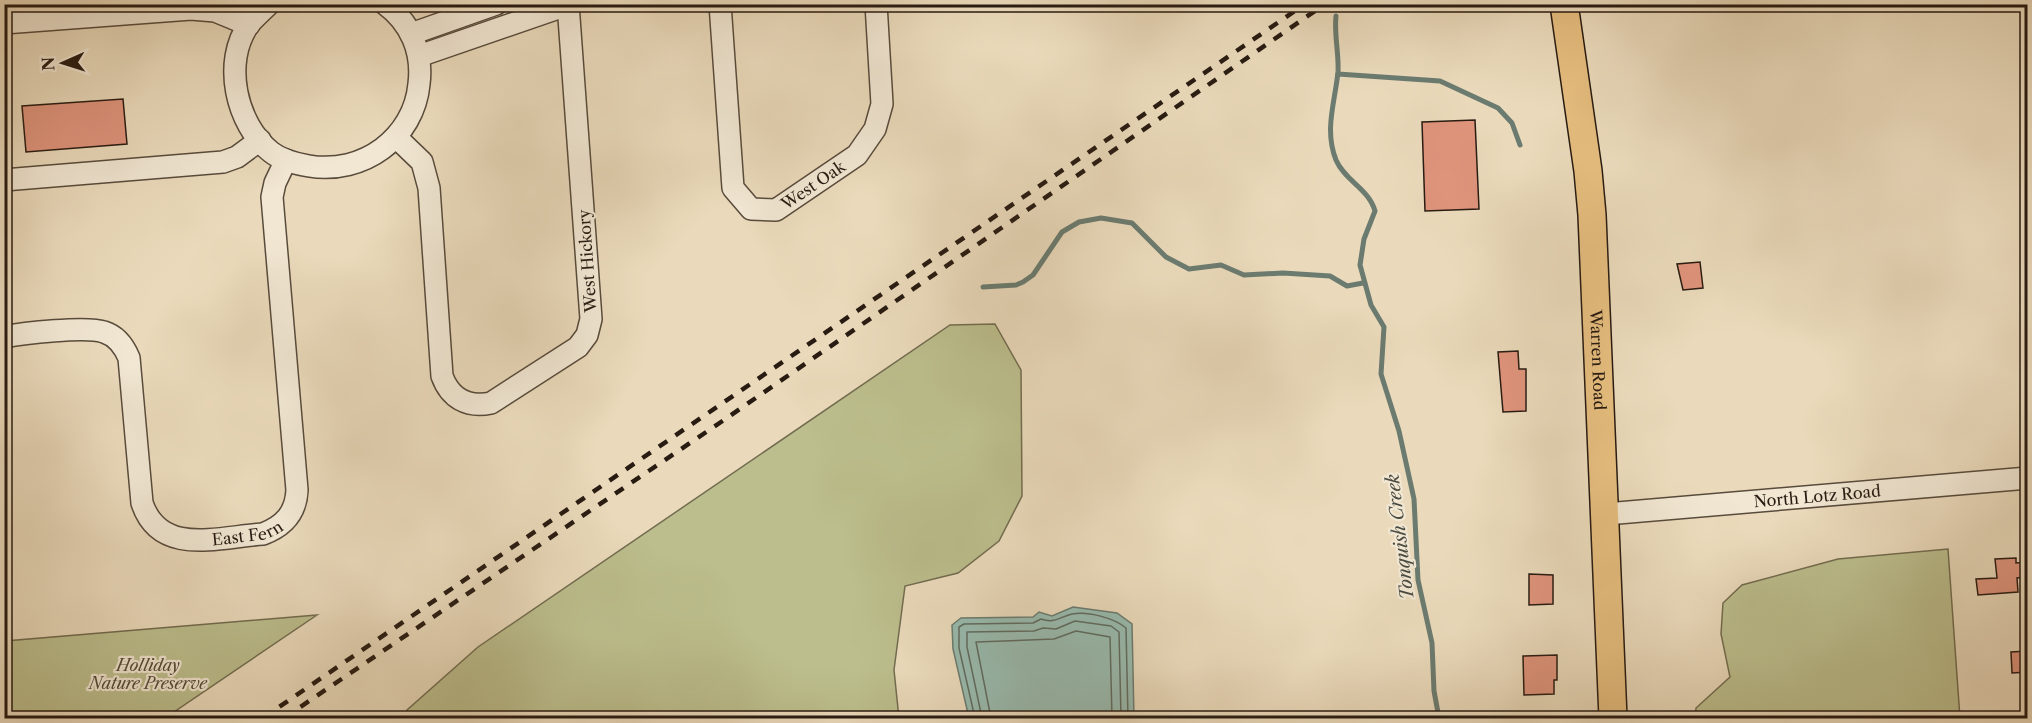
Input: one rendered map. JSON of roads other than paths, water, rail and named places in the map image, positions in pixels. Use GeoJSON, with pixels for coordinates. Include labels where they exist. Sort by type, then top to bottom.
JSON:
{"type":"FeatureCollection","features":[{"type":"Feature","properties":{"kind":"main road","name":"Warren Road"},"geometry":{"type":"LineString","coordinates":[[1564,4],[1588,171],[1606,514],[1613,718]]}},
{"type":"Feature","properties":{"kind":"street"},"geometry":{"type":"LineString","coordinates":[[268,4],[249,25],[237,55],[235,87],[244,115],[260,140],[272,153],[286,160],[316,167],[350,165],[376,154],[396,137],[410,117],[419,91],[419,56],[411,34],[402,20],[385,4]]}},
{"type":"Feature","properties":{"kind":"street"},"geometry":{"type":"LineString","coordinates":[[411,34],[496,4]]}},
{"type":"Feature","properties":{"kind":"street","name":"West Oak"},"geometry":{"type":"LineString","coordinates":[[720,4],[733,188],[751,209],[776,210],[857,155],[875,129],[882,104],[876,4]]}},
{"type":"Feature","properties":{"kind":"street"},"geometry":{"type":"LineString","coordinates":[[419,56],[568,5]]}},
{"type":"Feature","properties":{"kind":"street","name":"West Hickory"},"geometry":{"type":"LineString","coordinates":[[396,137],[422,162],[429,188],[442,376],[447,389],[465,403],[482,405],[491,403],[578,347],[587,334],[591,319],[568,5]]}},
{"type":"Feature","properties":{"kind":"street"},"geometry":{"type":"LineString","coordinates":[[4,23],[191,9],[215,11],[249,25]]}},
{"type":"Feature","properties":{"kind":"street"},"geometry":{"type":"LineString","coordinates":[[4,180],[223,162],[237,157],[260,140]]}},
{"type":"Feature","properties":{"kind":"street","name":"East Fern"},"geometry":{"type":"LineString","coordinates":[[4,337],[93,329],[116,338],[125,348],[129,358],[142,503],[147,517],[166,536],[180,540],[262,534],[274,530],[290,514],[297,490],[272,197],[275,183],[286,160]]}},
{"type":"Feature","properties":{"kind":"street","name":"North Lotz Road"},"geometry":{"type":"LineString","coordinates":[[1606,514],[2028,478]]}},
{"type":"Feature","properties":{"kind":"water"},"geometry":{"type":"Polygon","coordinates":[[[1073,607],[1117,613],[1132,624],[1134,718],[969,718],[953,649],[952,625],[961,618],[1033,617],[1039,612],[1052,616],[1073,607]]]}},
{"type":"Feature","properties":{"kind":"waterway","name":"Tonquish Creek"},"geometry":{"type":"LineString","coordinates":[[1336,16],[1338,72],[1331,116],[1331,138],[1340,167],[1368,197],[1375,211],[1364,239],[1360,265],[1371,305],[1384,327],[1381,374],[1399,431],[1414,499],[1418,580],[1432,643],[1434,691],[1439,718]]}},
{"type":"Feature","properties":{"kind":"waterway"},"geometry":{"type":"LineString","coordinates":[[1338,74],[1440,81],[1498,108],[1512,123],[1520,145]]}},
{"type":"Feature","properties":{"kind":"waterway"},"geometry":{"type":"LineString","coordinates":[[983,287],[1016,285],[1023,282],[1033,275],[1062,232],[1079,222],[1101,218],[1132,223],[1166,257],[1189,269],[1221,265],[1244,275],[1283,273],[1330,276],[1347,286],[1363,283]]}},
{"type":"Feature","properties":{"kind":"railway"},"geometry":{"type":"LineString","coordinates":[[263,718],[1305,4]]}},
{"type":"Feature","properties":{"kind":"railway"},"geometry":{"type":"LineString","coordinates":[[284,718],[721,422],[1325,4]]}},
{"type":"Feature","properties":{"kind":"park label","name":"Holliday Nature Preserve"},"geometry":{"type":"Point","coordinates":[148,674]}}]}
